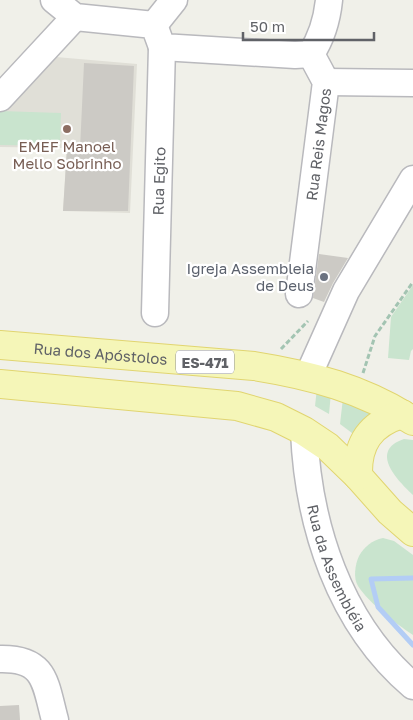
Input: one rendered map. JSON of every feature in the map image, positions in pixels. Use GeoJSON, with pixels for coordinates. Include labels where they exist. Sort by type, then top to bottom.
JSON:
{"type":"FeatureCollection","features":[{"type":"Feature","properties":{"kind":"main road","name":"Rua dos Apóstolos"},"geometry":{"type":"LineString","coordinates":[[0,345],[263,368],[308,376],[357,392],[409,414]]}},
{"type":"Feature","properties":{"kind":"main road"},"geometry":{"type":"LineString","coordinates":[[0,384],[237,406],[276,417],[304,431],[328,447],[358,476],[390,512],[413,532]]}},
{"type":"Feature","properties":{"kind":"main road"},"geometry":{"type":"LineString","coordinates":[[358,476],[360,453],[367,437],[379,424],[390,418],[409,414]]}},
{"type":"Feature","properties":{"kind":"street"},"geometry":{"type":"LineString","coordinates":[[54,0],[75,17],[158,36],[296,55],[311,54],[320,41],[329,0]]}},
{"type":"Feature","properties":{"kind":"street"},"geometry":{"type":"LineString","coordinates":[[158,36],[174,0]]}},
{"type":"Feature","properties":{"kind":"street"},"geometry":{"type":"LineString","coordinates":[[0,98],[75,17]]}},
{"type":"Feature","properties":{"kind":"street","name":"Rua Egito"},"geometry":{"type":"LineString","coordinates":[[155,314],[158,36]]}},
{"type":"Feature","properties":{"kind":"street","name":"Rua Reis Magos"},"geometry":{"type":"LineString","coordinates":[[306,304],[326,82],[311,54]]}},
{"type":"Feature","properties":{"kind":"street"},"geometry":{"type":"LineString","coordinates":[[326,82],[413,83]]}},
{"type":"Feature","properties":{"kind":"street"},"geometry":{"type":"LineString","coordinates":[[308,376],[346,291],[413,179]]}},
{"type":"Feature","properties":{"kind":"street","name":"Rua da Assembléia"},"geometry":{"type":"LineString","coordinates":[[304,431],[313,509],[337,583],[360,625],[379,652],[413,686]]}},
{"type":"Feature","properties":{"kind":"street"},"geometry":{"type":"LineString","coordinates":[[0,659],[16,659],[32,665],[43,678],[55,720]]}},
{"type":"Feature","properties":{"kind":"path"},"geometry":{"type":"LineString","coordinates":[[357,392],[375,336],[413,282]]}},
{"type":"Feature","properties":{"kind":"path"},"geometry":{"type":"LineString","coordinates":[[263,368],[306,304]]}},
{"type":"Feature","properties":{"kind":"shaded area","name":"EMEF Manoel Mello Sobrinho"},"geometry":{"type":"Polygon","coordinates":[[[56,57],[137,64],[130,213],[63,211],[67,148],[0,147],[0,111],[56,57]]]}},
{"type":"Feature","properties":{"kind":"green space"},"geometry":{"type":"Polygon","coordinates":[[[0,111],[61,113],[60,146],[0,145],[0,111]]]}},
{"type":"Feature","properties":{"kind":"green space"},"geometry":{"type":"Polygon","coordinates":[[[413,285],[413,349],[409,360],[388,358],[391,317],[413,285]]]}},
{"type":"Feature","properties":{"kind":"green space"},"geometry":{"type":"Polygon","coordinates":[[[317,388],[331,393],[329,414],[315,406],[317,388]]]}},
{"type":"Feature","properties":{"kind":"green space"},"geometry":{"type":"Polygon","coordinates":[[[343,398],[383,412],[360,439],[340,424],[343,398]]]}},
{"type":"Feature","properties":{"kind":"green space"},"geometry":{"type":"Polygon","coordinates":[[[404,439],[413,440],[413,495],[394,474],[387,458],[388,451],[393,444],[404,439]]]}},
{"type":"Feature","properties":{"kind":"green space"},"geometry":{"type":"Polygon","coordinates":[[[383,538],[394,541],[413,555],[413,635],[376,606],[356,583],[355,571],[359,556],[369,544],[383,538]]]}},
{"type":"Feature","properties":{"kind":"building"},"geometry":{"type":"Polygon","coordinates":[[[84,63],[134,66],[128,211],[63,211],[67,148],[80,149],[84,63]]]}},
{"type":"Feature","properties":{"kind":"building","name":"Igreja Assembleia de Deus"},"geometry":{"type":"Polygon","coordinates":[[[319,254],[348,258],[324,302],[313,298],[319,254]]]}},
{"type":"Feature","properties":{"kind":"building"},"geometry":{"type":"Polygon","coordinates":[[[19,705],[20,720],[0,720],[0,706],[19,705]]]}},
{"type":"Feature","properties":{"kind":"waterway"},"geometry":{"type":"LineString","coordinates":[[413,578],[371,579],[378,607],[413,645]]}},
{"type":"Feature","properties":{"kind":"place","name":"EMEF Manoel Mello Sobrinho"},"geometry":{"type":"Point","coordinates":[67,129]}},
{"type":"Feature","properties":{"kind":"place","name":"Igreja Assembleia de Deus"},"geometry":{"type":"Point","coordinates":[324,277]}}]}
